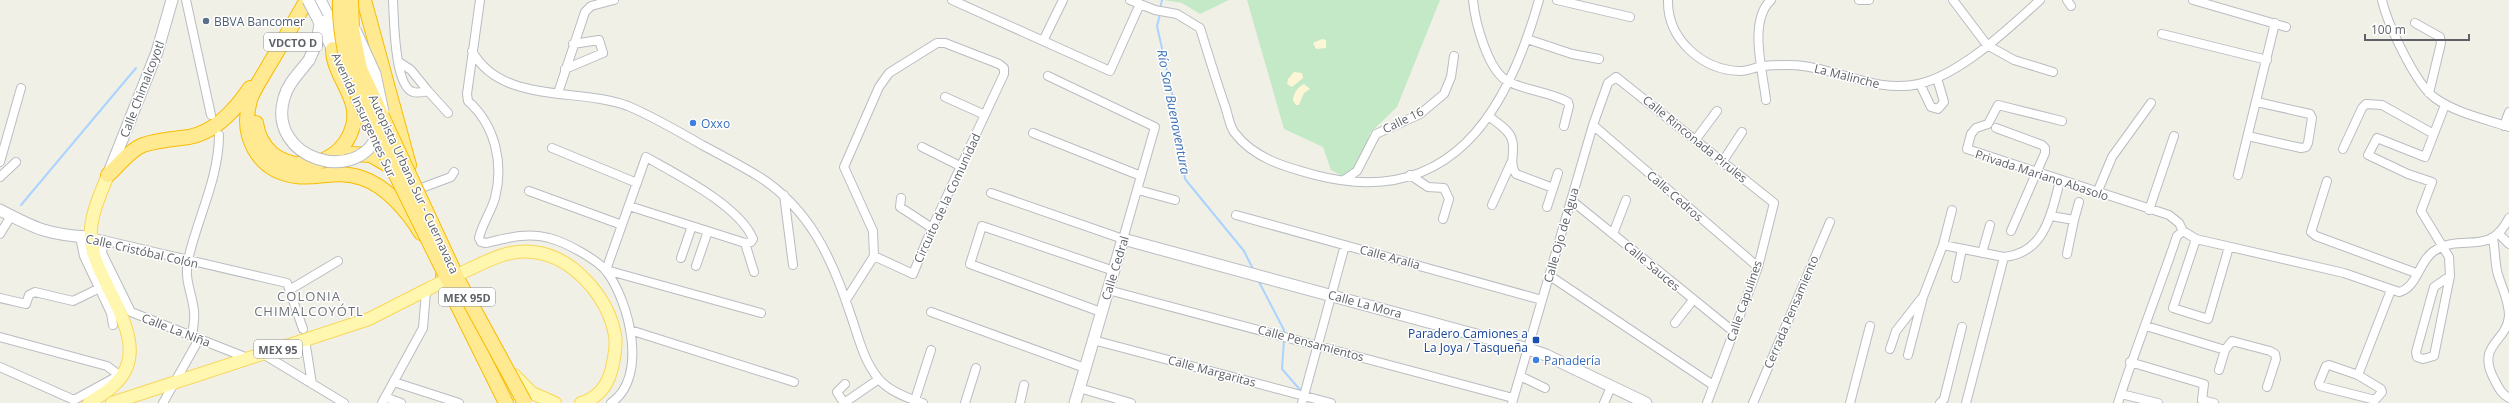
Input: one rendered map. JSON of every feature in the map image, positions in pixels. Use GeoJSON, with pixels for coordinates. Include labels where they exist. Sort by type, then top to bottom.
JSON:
{"type":"FeatureCollection","features":[{"type":"Feature","properties":{"kind":"highway","name":"VDCTO D"},"geometry":{"type":"LineString","coordinates":[[266,78],[307,0]]}},
{"type":"Feature","properties":{"kind":"highway","name":"VDCTO D"},"geometry":{"type":"LineString","coordinates":[[266,78],[319,0]]}},
{"type":"Feature","properties":{"kind":"highway"},"geometry":{"type":"LineString","coordinates":[[372,0],[374,34],[379,60],[416,190]]}},
{"type":"Feature","properties":{"kind":"highway"},"geometry":{"type":"LineString","coordinates":[[350,1],[374,34]]}},
{"type":"Feature","properties":{"kind":"highway"},"geometry":{"type":"LineString","coordinates":[[350,1],[371,49],[379,60]]}},
{"type":"Feature","properties":{"kind":"highway","name":"Autopista Urbana Sur - Cuernavaca"},"geometry":{"type":"LineString","coordinates":[[350,1],[342,38],[348,71],[358,100],[511,403]]}},
{"type":"Feature","properties":{"kind":"highway","name":"Autopista Urbana Sur - Cuernavaca"},"geometry":{"type":"LineString","coordinates":[[350,1],[352,30],[360,69],[459,282],[525,403]]}},
{"type":"Feature","properties":{"kind":"highway"},"geometry":{"type":"LineString","coordinates":[[328,158],[349,137],[355,119],[353,102],[337,68],[333,49]]}},
{"type":"Feature","properties":{"kind":"highway"},"geometry":{"type":"LineString","coordinates":[[108,175],[134,150],[144,145],[191,136],[209,129],[235,107],[256,80],[266,78],[256,114],[257,132],[265,147],[273,155],[290,163],[310,165],[328,158],[364,154],[376,156],[388,165]]}},
{"type":"Feature","properties":{"kind":"highway","name":"MEX 95D"},"geometry":{"type":"LineString","coordinates":[[266,78],[251,99],[247,116],[249,138],[260,158],[271,167],[297,176],[332,173],[363,178],[386,192],[420,231],[506,403]]}},
{"type":"Feature","properties":{"kind":"highway","name":"MEX 95D"},"geometry":{"type":"LineString","coordinates":[[416,190],[519,403]]}},
{"type":"Feature","properties":{"kind":"main road","name":"Calle Chimalcoyotl"},"geometry":{"type":"LineString","coordinates":[[108,175],[157,52],[172,0]]}},
{"type":"Feature","properties":{"kind":"main road","name":"Avenida Insurgentes Sur"},"geometry":{"type":"LineString","coordinates":[[307,0],[333,49],[420,231]]}},
{"type":"Feature","properties":{"kind":"main road","name":"Avenida Insurgentes Sur"},"geometry":{"type":"LineString","coordinates":[[319,0],[332,22],[416,190]]}},
{"type":"Feature","properties":{"kind":"main road"},"geometry":{"type":"LineString","coordinates":[[319,22],[317,42],[309,60],[292,80],[284,97],[282,116],[286,132],[300,150],[315,160],[336,162],[348,160],[367,148],[378,134],[382,120],[382,105],[375,74],[350,1]]}},
{"type":"Feature","properties":{"kind":"main road"},"geometry":{"type":"LineString","coordinates":[[89,403],[120,376],[128,359],[130,342],[121,315],[102,287],[96,263],[85,237],[108,175]]}},
{"type":"Feature","properties":{"kind":"main road","name":"Calle Cristóbal Colón"},"geometry":{"type":"LineString","coordinates":[[0,210],[31,227],[54,235],[85,237]]}},
{"type":"Feature","properties":{"kind":"main road","name":"Calle Cedral"},"geometry":{"type":"LineString","coordinates":[[1075,403],[1123,239]]}},
{"type":"Feature","properties":{"kind":"main road","name":"Calle La Mora"},"geometry":{"type":"LineString","coordinates":[[1123,239],[1271,281],[1330,295],[1528,349],[1546,355],[1645,403]]}},
{"type":"Feature","properties":{"kind":"main road","name":"MEX 95"},"geometry":{"type":"LineString","coordinates":[[120,402],[368,319],[472,268],[508,254],[533,252],[550,256],[563,262],[589,283],[604,304],[611,320],[616,347],[610,374],[605,385],[596,396],[581,403]]}},
{"type":"Feature","properties":{"kind":"main road"},"geometry":{"type":"LineString","coordinates":[[487,335],[525,387],[542,399],[555,403]]}},
{"type":"Feature","properties":{"kind":"main road"},"geometry":{"type":"LineString","coordinates":[[120,376],[120,402]]}},
{"type":"Feature","properties":{"kind":"street"},"geometry":{"type":"LineString","coordinates":[[186,0],[211,114]]}},
{"type":"Feature","properties":{"kind":"street"},"geometry":{"type":"LineString","coordinates":[[393,0],[396,48],[403,79],[408,89],[413,92],[428,91]]}},
{"type":"Feature","properties":{"kind":"street"},"geometry":{"type":"LineString","coordinates":[[480,0],[472,51],[468,101],[479,111],[486,122],[498,155],[495,198],[480,232],[481,242],[528,235],[549,238],[567,244],[606,270],[761,313]]}},
{"type":"Feature","properties":{"kind":"street"},"geometry":{"type":"LineString","coordinates":[[558,93],[565,68],[585,12],[591,6],[614,0]]}},
{"type":"Feature","properties":{"kind":"street"},"geometry":{"type":"LineString","coordinates":[[952,0],[1110,71],[1140,4]]}},
{"type":"Feature","properties":{"kind":"street"},"geometry":{"type":"LineString","coordinates":[[1043,41],[1064,0]]}},
{"type":"Feature","properties":{"kind":"street"},"geometry":{"type":"LineString","coordinates":[[1130,0],[1155,10],[1177,14],[1200,28],[1233,131],[1248,147],[1280,166],[1344,180],[1372,183],[1410,175],[1435,166],[1467,142],[1490,117],[1510,83],[1539,0]]}},
{"type":"Feature","properties":{"kind":"street"},"geometry":{"type":"LineString","coordinates":[[1473,0],[1480,33],[1500,77],[1510,83],[1568,102],[1569,106],[1564,126]]}},
{"type":"Feature","properties":{"kind":"street"},"geometry":{"type":"LineString","coordinates":[[1557,0],[1630,17]]}},
{"type":"Feature","properties":{"kind":"street","name":"La Malinche"},"geometry":{"type":"LineString","coordinates":[[1668,0],[1672,26],[1681,41],[1695,55],[1709,65],[1723,70],[1742,71],[1763,66],[1803,66],[1869,84],[1885,86],[1920,84],[1937,78],[1957,67],[1987,45],[2040,0]]}},
{"type":"Feature","properties":{"kind":"street"},"geometry":{"type":"LineString","coordinates":[[1766,100],[1758,34],[1762,3],[1771,0]]}},
{"type":"Feature","properties":{"kind":"street"},"geometry":{"type":"LineString","coordinates":[[1859,0],[1869,0]]}},
{"type":"Feature","properties":{"kind":"street"},"geometry":{"type":"LineString","coordinates":[[1953,0],[1987,45],[2014,60],[2053,72]]}},
{"type":"Feature","properties":{"kind":"street"},"geometry":{"type":"LineString","coordinates":[[2193,0],[2286,27]]}},
{"type":"Feature","properties":{"kind":"street"},"geometry":{"type":"LineString","coordinates":[[2382,0],[2390,28],[2429,93],[2445,105],[2507,127],[2509,112]]}},
{"type":"Feature","properties":{"kind":"street"},"geometry":{"type":"LineString","coordinates":[[2238,175],[2275,23]]}},
{"type":"Feature","properties":{"kind":"street"},"geometry":{"type":"LineString","coordinates":[[2415,23],[2440,37],[2441,43],[2429,93]]}},
{"type":"Feature","properties":{"kind":"street"},"geometry":{"type":"LineString","coordinates":[[2162,34],[2267,60]]}},
{"type":"Feature","properties":{"kind":"street"},"geometry":{"type":"LineString","coordinates":[[1526,38],[1572,54],[1600,59]]}},
{"type":"Feature","properties":{"kind":"street"},"geometry":{"type":"LineString","coordinates":[[565,68],[603,53],[599,40],[573,44]]}},
{"type":"Feature","properties":{"kind":"street","name":"Circuito de la Comunidad"},"geometry":{"type":"LineString","coordinates":[[937,43],[944,43],[999,64],[1004,68],[1004,74],[986,115],[960,166],[913,274],[874,256],[873,231],[844,167],[879,87],[889,74],[937,43]]}},
{"type":"Feature","properties":{"kind":"street"},"geometry":{"type":"LineString","coordinates":[[472,51],[480,64],[499,80],[515,86],[626,105],[654,117],[759,176],[784,195],[794,204],[829,256],[870,367],[879,379],[889,388],[919,402],[931,350]]}},
{"type":"Feature","properties":{"kind":"street","name":"Calle 16"},"geometry":{"type":"LineString","coordinates":[[1344,180],[1357,171],[1376,134],[1420,114],[1444,94],[1451,77],[1454,56]]}},
{"type":"Feature","properties":{"kind":"street"},"geometry":{"type":"LineString","coordinates":[[399,62],[411,70],[448,113]]}},
{"type":"Feature","properties":{"kind":"street","name":"Calle Cedral"},"geometry":{"type":"LineString","coordinates":[[1048,76],[1151,124],[1155,128],[1155,133],[1123,239]]}},
{"type":"Feature","properties":{"kind":"street","name":"Calle Ojo de Agua"},"geometry":{"type":"LineString","coordinates":[[1512,401],[1550,276],[1593,125],[1608,83],[1616,77],[1621,78]]}},
{"type":"Feature","properties":{"kind":"street","name":"Calle Rinconada Pirules"},"geometry":{"type":"LineString","coordinates":[[1621,78],[1770,199]]}},
{"type":"Feature","properties":{"kind":"street"},"geometry":{"type":"LineString","coordinates":[[1920,84],[1931,107],[1938,109],[1944,102],[1937,78]]}},
{"type":"Feature","properties":{"kind":"street"},"geometry":{"type":"LineString","coordinates":[[0,162],[2,145],[21,88]]}},
{"type":"Feature","properties":{"kind":"street"},"geometry":{"type":"LineString","coordinates":[[945,98],[986,115]]}},
{"type":"Feature","properties":{"kind":"street"},"geometry":{"type":"LineString","coordinates":[[2248,136],[2301,148],[2306,147],[2308,143],[2312,118],[2310,114],[2257,102]]}},
{"type":"Feature","properties":{"kind":"street"},"geometry":{"type":"LineString","coordinates":[[2097,193],[2112,157],[2151,103]]}},
{"type":"Feature","properties":{"kind":"street"},"geometry":{"type":"LineString","coordinates":[[2343,149],[2362,108],[2366,104],[2382,105],[2432,133]]}},
{"type":"Feature","properties":{"kind":"street","name":"Privada Mariano Abasolo"},"geometry":{"type":"LineString","coordinates":[[2062,121],[1998,105],[1988,124],[1976,128],[1971,134],[1967,149],[1968,151],[2149,210],[2169,215],[2179,223],[2180,234],[2229,247],[2344,273],[2392,290]]}},
{"type":"Feature","properties":{"kind":"street"},"geometry":{"type":"LineString","coordinates":[[2445,105],[2432,133],[2431,143],[2424,157],[2377,138],[2368,155],[2408,174],[2432,182],[2421,211],[2449,256],[2450,276],[2434,356],[2423,359],[2417,357],[2416,352],[2434,287],[2450,276]]}},
{"type":"Feature","properties":{"kind":"street"},"geometry":{"type":"LineString","coordinates":[[1696,139],[1717,111]]}},
{"type":"Feature","properties":{"kind":"street"},"geometry":{"type":"LineString","coordinates":[[1490,117],[1507,131],[1512,140],[1511,163],[1492,205]]}},
{"type":"Feature","properties":{"kind":"street","name":"Calle Cedros"},"geometry":{"type":"LineString","coordinates":[[1593,125],[1758,267]]}},
{"type":"Feature","properties":{"kind":"street"},"geometry":{"type":"LineString","coordinates":[[1996,128],[2042,145],[2045,148],[2011,231]]}},
{"type":"Feature","properties":{"kind":"street"},"geometry":{"type":"LineString","coordinates":[[1723,161],[1742,132]]}},
{"type":"Feature","properties":{"kind":"street"},"geometry":{"type":"LineString","coordinates":[[1033,133],[1141,176]]}},
{"type":"Feature","properties":{"kind":"street"},"geometry":{"type":"LineString","coordinates":[[166,402],[177,382],[196,337],[194,312],[187,286],[188,261],[214,168],[219,135]]}},
{"type":"Feature","properties":{"kind":"street"},"geometry":{"type":"LineString","coordinates":[[2149,210],[2174,136]]}},
{"type":"Feature","properties":{"kind":"street"},"geometry":{"type":"LineString","coordinates":[[922,147],[960,166]]}},
{"type":"Feature","properties":{"kind":"street"},"geometry":{"type":"LineString","coordinates":[[552,148],[637,183]]}},
{"type":"Feature","properties":{"kind":"street"},"geometry":{"type":"LineString","coordinates":[[611,403],[626,386],[632,368],[630,330],[620,298],[606,270],[646,157],[699,187],[732,212],[753,238],[748,242]]}},
{"type":"Feature","properties":{"kind":"street"},"geometry":{"type":"LineString","coordinates":[[0,177],[16,162]]}},
{"type":"Feature","properties":{"kind":"street"},"geometry":{"type":"LineString","coordinates":[[1511,163],[1516,174],[1553,188]]}},
{"type":"Feature","properties":{"kind":"street"},"geometry":{"type":"LineString","coordinates":[[416,190],[451,177],[454,172]]}},
{"type":"Feature","properties":{"kind":"street"},"geometry":{"type":"LineString","coordinates":[[1547,207],[1558,173]]}},
{"type":"Feature","properties":{"kind":"street"},"geometry":{"type":"LineString","coordinates":[[1410,175],[1428,187],[1444,188],[1449,198],[1443,219]]}},
{"type":"Feature","properties":{"kind":"street"},"geometry":{"type":"LineString","coordinates":[[1943,245],[2004,257],[2015,256],[2029,250],[2040,239],[2051,216],[2060,181]]}},
{"type":"Feature","properties":{"kind":"street"},"geometry":{"type":"LineString","coordinates":[[2328,181],[2311,232],[2316,236],[2416,274]]}},
{"type":"Feature","properties":{"kind":"street"},"geometry":{"type":"LineString","coordinates":[[1138,190],[1176,200]]}},
{"type":"Feature","properties":{"kind":"street"},"geometry":{"type":"LineString","coordinates":[[529,191],[622,225]]}},
{"type":"Feature","properties":{"kind":"street"},"geometry":{"type":"LineString","coordinates":[[991,193],[1123,239]]}},
{"type":"Feature","properties":{"kind":"street"},"geometry":{"type":"LineString","coordinates":[[784,195],[793,265]]}},
{"type":"Feature","properties":{"kind":"street"},"geometry":{"type":"LineString","coordinates":[[901,198],[900,207],[932,228]]}},
{"type":"Feature","properties":{"kind":"street","name":"Calle Capulines"},"geometry":{"type":"LineString","coordinates":[[1707,403],[1758,267],[1773,208],[1774,202],[1770,199]]}},
{"type":"Feature","properties":{"kind":"street","name":"Calle Sauces"},"geometry":{"type":"LineString","coordinates":[[1571,200],[1734,332]]}},
{"type":"Feature","properties":{"kind":"street"},"geometry":{"type":"LineString","coordinates":[[1613,234],[1626,200]]}},
{"type":"Feature","properties":{"kind":"street"},"geometry":{"type":"LineString","coordinates":[[2067,254],[2079,202]]}},
{"type":"Feature","properties":{"kind":"street"},"geometry":{"type":"LineString","coordinates":[[629,206],[748,242]]}},
{"type":"Feature","properties":{"kind":"street"},"geometry":{"type":"LineString","coordinates":[[1908,355],[1923,297],[1943,245],[1952,210]]}},
{"type":"Feature","properties":{"kind":"street","name":"Calle Aralia"},"geometry":{"type":"LineString","coordinates":[[1236,215],[1542,300]]}},
{"type":"Feature","properties":{"kind":"street"},"geometry":{"type":"LineString","coordinates":[[0,234],[11,216]]}},
{"type":"Feature","properties":{"kind":"street"},"geometry":{"type":"LineString","coordinates":[[2051,216],[2074,220]]}},
{"type":"Feature","properties":{"kind":"street"},"geometry":{"type":"LineString","coordinates":[[2358,375],[2392,290],[2406,290],[2433,251],[2443,246],[2485,242],[2496,236],[2509,218]]}},
{"type":"Feature","properties":{"kind":"street","name":"Cerrada Pensamiento"},"geometry":{"type":"LineString","coordinates":[[1753,403],[1830,222]]}},
{"type":"Feature","properties":{"kind":"street"},"geometry":{"type":"LineString","coordinates":[[1982,253],[1990,225]]}},
{"type":"Feature","properties":{"kind":"street"},"geometry":{"type":"LineString","coordinates":[[681,258],[692,226]]}},
{"type":"Feature","properties":{"kind":"street"},"geometry":{"type":"LineString","coordinates":[[1101,312],[970,264],[982,226],[1114,271]]}},
{"type":"Feature","properties":{"kind":"street"},"geometry":{"type":"LineString","coordinates":[[696,266],[708,231]]}},
{"type":"Feature","properties":{"kind":"street"},"geometry":{"type":"LineString","coordinates":[[2118,403],[2130,362],[2146,326],[2180,234]]}},
{"type":"Feature","properties":{"kind":"street"},"geometry":{"type":"LineString","coordinates":[[2496,236],[2509,244]]}},
{"type":"Feature","properties":{"kind":"street"},"geometry":{"type":"LineString","coordinates":[[2496,236],[2497,270],[2508,300],[2508,317],[2505,328],[2488,354],[2488,364],[2505,403]]}},
{"type":"Feature","properties":{"kind":"street","name":"Calle Cristóbal Colón"},"geometry":{"type":"LineString","coordinates":[[85,237],[104,240],[289,286]]}},
{"type":"Feature","properties":{"kind":"street"},"geometry":{"type":"LineString","coordinates":[[2196,239],[2173,308],[2208,319],[2229,247]]}},
{"type":"Feature","properties":{"kind":"street","name":"Calle La Niña"},"geometry":{"type":"LineString","coordinates":[[104,240],[102,253],[132,312],[250,359]]}},
{"type":"Feature","properties":{"kind":"street"},"geometry":{"type":"LineString","coordinates":[[748,242],[754,272]]}},
{"type":"Feature","properties":{"kind":"street"},"geometry":{"type":"LineString","coordinates":[[1301,397],[1345,245]]}},
{"type":"Feature","properties":{"kind":"street"},"geometry":{"type":"LineString","coordinates":[[1956,278],[1962,249]]}},
{"type":"Feature","properties":{"kind":"street"},"geometry":{"type":"LineString","coordinates":[[846,300],[874,256]]}},
{"type":"Feature","properties":{"kind":"street"},"geometry":{"type":"LineString","coordinates":[[1966,403],[2004,257]]}},
{"type":"Feature","properties":{"kind":"street"},"geometry":{"type":"LineString","coordinates":[[303,329],[289,286],[338,261]]}},
{"type":"Feature","properties":{"kind":"street"},"geometry":{"type":"LineString","coordinates":[[1550,276],[1713,386]]}},
{"type":"Feature","properties":{"kind":"street"},"geometry":{"type":"LineString","coordinates":[[0,298],[26,304],[29,295],[35,292],[73,301],[102,287],[111,313],[113,325]]}},
{"type":"Feature","properties":{"kind":"street"},"geometry":{"type":"LineString","coordinates":[[401,403],[384,400],[423,328],[428,290]]}},
{"type":"Feature","properties":{"kind":"street","name":"Calle Pensamientos"},"geometry":{"type":"LineString","coordinates":[[1108,290],[1271,332],[1512,401]]}},
{"type":"Feature","properties":{"kind":"street"},"geometry":{"type":"LineString","coordinates":[[1890,350],[1896,331],[1923,297]]}},
{"type":"Feature","properties":{"kind":"street"},"geometry":{"type":"LineString","coordinates":[[1676,323],[1693,300]]}},
{"type":"Feature","properties":{"kind":"street"},"geometry":{"type":"LineString","coordinates":[[931,312],[1085,368]]}},
{"type":"Feature","properties":{"kind":"street"},"geometry":{"type":"LineString","coordinates":[[1850,403],[1870,326]]}},
{"type":"Feature","properties":{"kind":"street"},"geometry":{"type":"LineString","coordinates":[[2146,326],[2225,350]]}},
{"type":"Feature","properties":{"kind":"street"},"geometry":{"type":"LineString","coordinates":[[1940,403],[1944,399],[1962,327]]}},
{"type":"Feature","properties":{"kind":"street"},"geometry":{"type":"LineString","coordinates":[[630,330],[794,382]]}},
{"type":"Feature","properties":{"kind":"street"},"geometry":{"type":"LineString","coordinates":[[0,337],[106,366],[120,376],[74,400],[0,367]]}},
{"type":"Feature","properties":{"kind":"street","name":"Calle Margaritas"},"geometry":{"type":"LineString","coordinates":[[1093,340],[1301,397],[1331,403]]}},
{"type":"Feature","properties":{"kind":"street"},"geometry":{"type":"LineString","coordinates":[[2219,370],[2229,342],[2239,341],[2275,354],[2276,359],[2267,387]]}},
{"type":"Feature","properties":{"kind":"street"},"geometry":{"type":"LineString","coordinates":[[306,346],[312,384]]}},
{"type":"Feature","properties":{"kind":"street"},"geometry":{"type":"LineString","coordinates":[[263,354],[344,403]]}},
{"type":"Feature","properties":{"kind":"street"},"geometry":{"type":"LineString","coordinates":[[2130,362],[2204,384],[2202,400],[2214,403]]}},
{"type":"Feature","properties":{"kind":"street"},"geometry":{"type":"LineString","coordinates":[[2329,365],[2358,375],[2381,389],[2382,392],[2375,400],[2320,386],[2318,383],[2326,366],[2329,365]]}},
{"type":"Feature","properties":{"kind":"street"},"geometry":{"type":"LineString","coordinates":[[965,403],[976,368]]}},
{"type":"Feature","properties":{"kind":"street"},"geometry":{"type":"LineString","coordinates":[[1520,376],[1545,388]]}},
{"type":"Feature","properties":{"kind":"street"},"geometry":{"type":"LineString","coordinates":[[845,384],[837,392],[844,403],[879,379]]}},
{"type":"Feature","properties":{"kind":"street"},"geometry":{"type":"LineString","coordinates":[[394,382],[459,403]]}},
{"type":"Feature","properties":{"kind":"street"},"geometry":{"type":"LineString","coordinates":[[1020,403],[1024,386]]}},
{"type":"Feature","properties":{"kind":"street"},"geometry":{"type":"LineString","coordinates":[[525,387],[532,403]]}},
{"type":"Feature","properties":{"kind":"street"},"geometry":{"type":"LineString","coordinates":[[1604,403],[1611,387]]}},
{"type":"Feature","properties":{"kind":"street"},"geometry":{"type":"LineString","coordinates":[[1079,388],[1131,403]]}},
{"type":"Feature","properties":{"kind":"street"},"geometry":{"type":"LineString","coordinates":[[2501,393],[2509,398]]}},
{"type":"Feature","properties":{"kind":"street"},"geometry":{"type":"LineString","coordinates":[[2121,394],[2158,403]]}},
{"type":"Feature","properties":{"kind":"green space"},"geometry":{"type":"Polygon","coordinates":[[[1164,0],[1229,0],[1200,14],[1182,3],[1164,0]]]}},
{"type":"Feature","properties":{"kind":"green space"},"geometry":{"type":"Polygon","coordinates":[[[1247,0],[1440,0],[1397,107],[1370,133],[1362,160],[1355,172],[1344,177],[1331,170],[1323,147],[1284,129],[1247,0]]]}},
{"type":"Feature","properties":{"kind":"sand"},"geometry":{"type":"Polygon","coordinates":[[[1322,39],[1326,40],[1326,48],[1316,49],[1313,43],[1322,39]]]}},
{"type":"Feature","properties":{"kind":"sand"},"geometry":{"type":"Polygon","coordinates":[[[1294,72],[1302,73],[1303,78],[1292,87],[1287,84],[1288,79],[1294,72]]]}},
{"type":"Feature","properties":{"kind":"sand"},"geometry":{"type":"Polygon","coordinates":[[[1304,84],[1310,89],[1304,93],[1299,105],[1296,105],[1293,101],[1294,95],[1304,84]]]}},
{"type":"Feature","properties":{"kind":"waterway","name":"Río San Buenaventura"},"geometry":{"type":"LineString","coordinates":[[1160,9],[1162,0]]}},
{"type":"Feature","properties":{"kind":"waterway","name":"Río San Buenaventura"},"geometry":{"type":"LineString","coordinates":[[1160,14],[1157,26],[1177,116],[1185,179],[1244,251],[1253,269]]}},
{"type":"Feature","properties":{"kind":"waterway"},"geometry":{"type":"LineString","coordinates":[[21,205],[136,68]]}},
{"type":"Feature","properties":{"kind":"waterway","name":"Río San Buenaventura"},"geometry":{"type":"LineString","coordinates":[[1258,280],[1284,330],[1284,334]]}},
{"type":"Feature","properties":{"kind":"waterway","name":"Río San Buenaventura"},"geometry":{"type":"LineString","coordinates":[[1284,340],[1282,369],[1302,392]]}},
{"type":"Feature","properties":{"kind":"place","name":"BBVA Bancomer"},"geometry":{"type":"Point","coordinates":[206,21]}},
{"type":"Feature","properties":{"kind":"place","name":"Oxxo"},"geometry":{"type":"Point","coordinates":[693,123]}},
{"type":"Feature","properties":{"kind":"place","name":"Paradero Camiones a La Joya / Tasqueña"},"geometry":{"type":"Point","coordinates":[1536,340]}},
{"type":"Feature","properties":{"kind":"place","name":"Panadería"},"geometry":{"type":"Point","coordinates":[1536,360]}},
{"type":"Feature","properties":{"kind":"district","name":"COLONIA CHIMALCOYÓTL"},"geometry":{"type":"Point","coordinates":[309,304]}}]}
